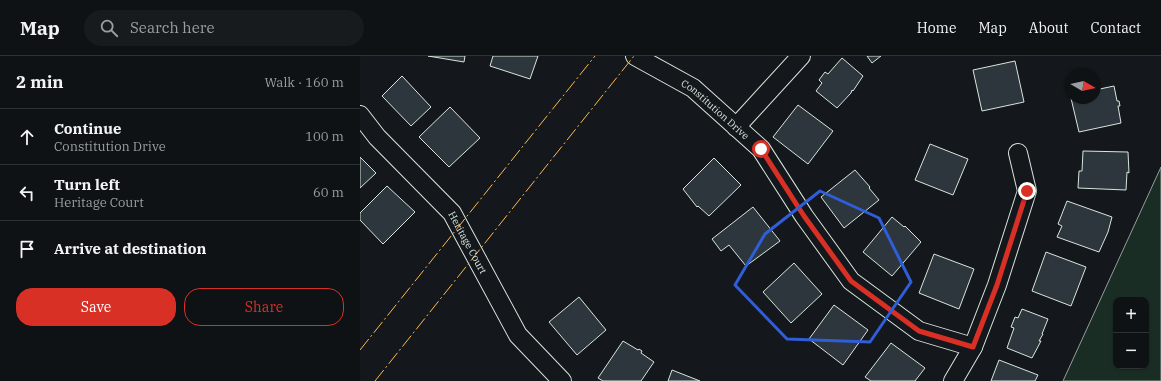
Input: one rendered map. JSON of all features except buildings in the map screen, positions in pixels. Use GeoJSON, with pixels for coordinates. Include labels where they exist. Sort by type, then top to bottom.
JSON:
{"type":"FeatureCollection","features":[{"type":"Feature","properties":{"kind":"street","name":"Constitution Drive"},"geometry":{"type":"LineString","coordinates":[[635,56],[693,88],[761,149],[804,216],[851,281],[919,331],[973,347]]}},
{"type":"Feature","properties":{"kind":"street"},"geometry":{"type":"LineString","coordinates":[[736,127],[801,56]]}},
{"type":"Feature","properties":{"kind":"street","name":"Heritage Court"},"geometry":{"type":"LineString","coordinates":[[360,115],[377,137],[452,213],[518,335],[562,381]]}},
{"type":"Feature","properties":{"kind":"street"},"geometry":{"type":"LineString","coordinates":[[953,381],[973,347],[997,285],[1027,191],[1018,153]]}},
{"type":"Feature","properties":{"kind":"highlighted area"},"geometry":{"type":"Polygon","coordinates":[[[820,191],[879,218],[911,282],[870,342],[787,339],[735,285],[765,234],[820,191]]]}},
{"type":"Feature","properties":{"kind":"green space"},"geometry":{"type":"Polygon","coordinates":[[[1161,167],[1161,381],[1063,381],[1161,167]]]}},
{"type":"Feature","properties":{"kind":"power"},"geometry":{"type":"LineString","coordinates":[[360,350],[595,56]]}},
{"type":"Feature","properties":{"kind":"power"},"geometry":{"type":"LineString","coordinates":[[375,381],[634,56]]}},
{"type":"Feature","properties":{"kind":"route"},"geometry":{"type":"LineString","coordinates":[[761,149],[804,216],[851,281],[919,331],[973,347],[997,285],[1027,191]]}}]}
